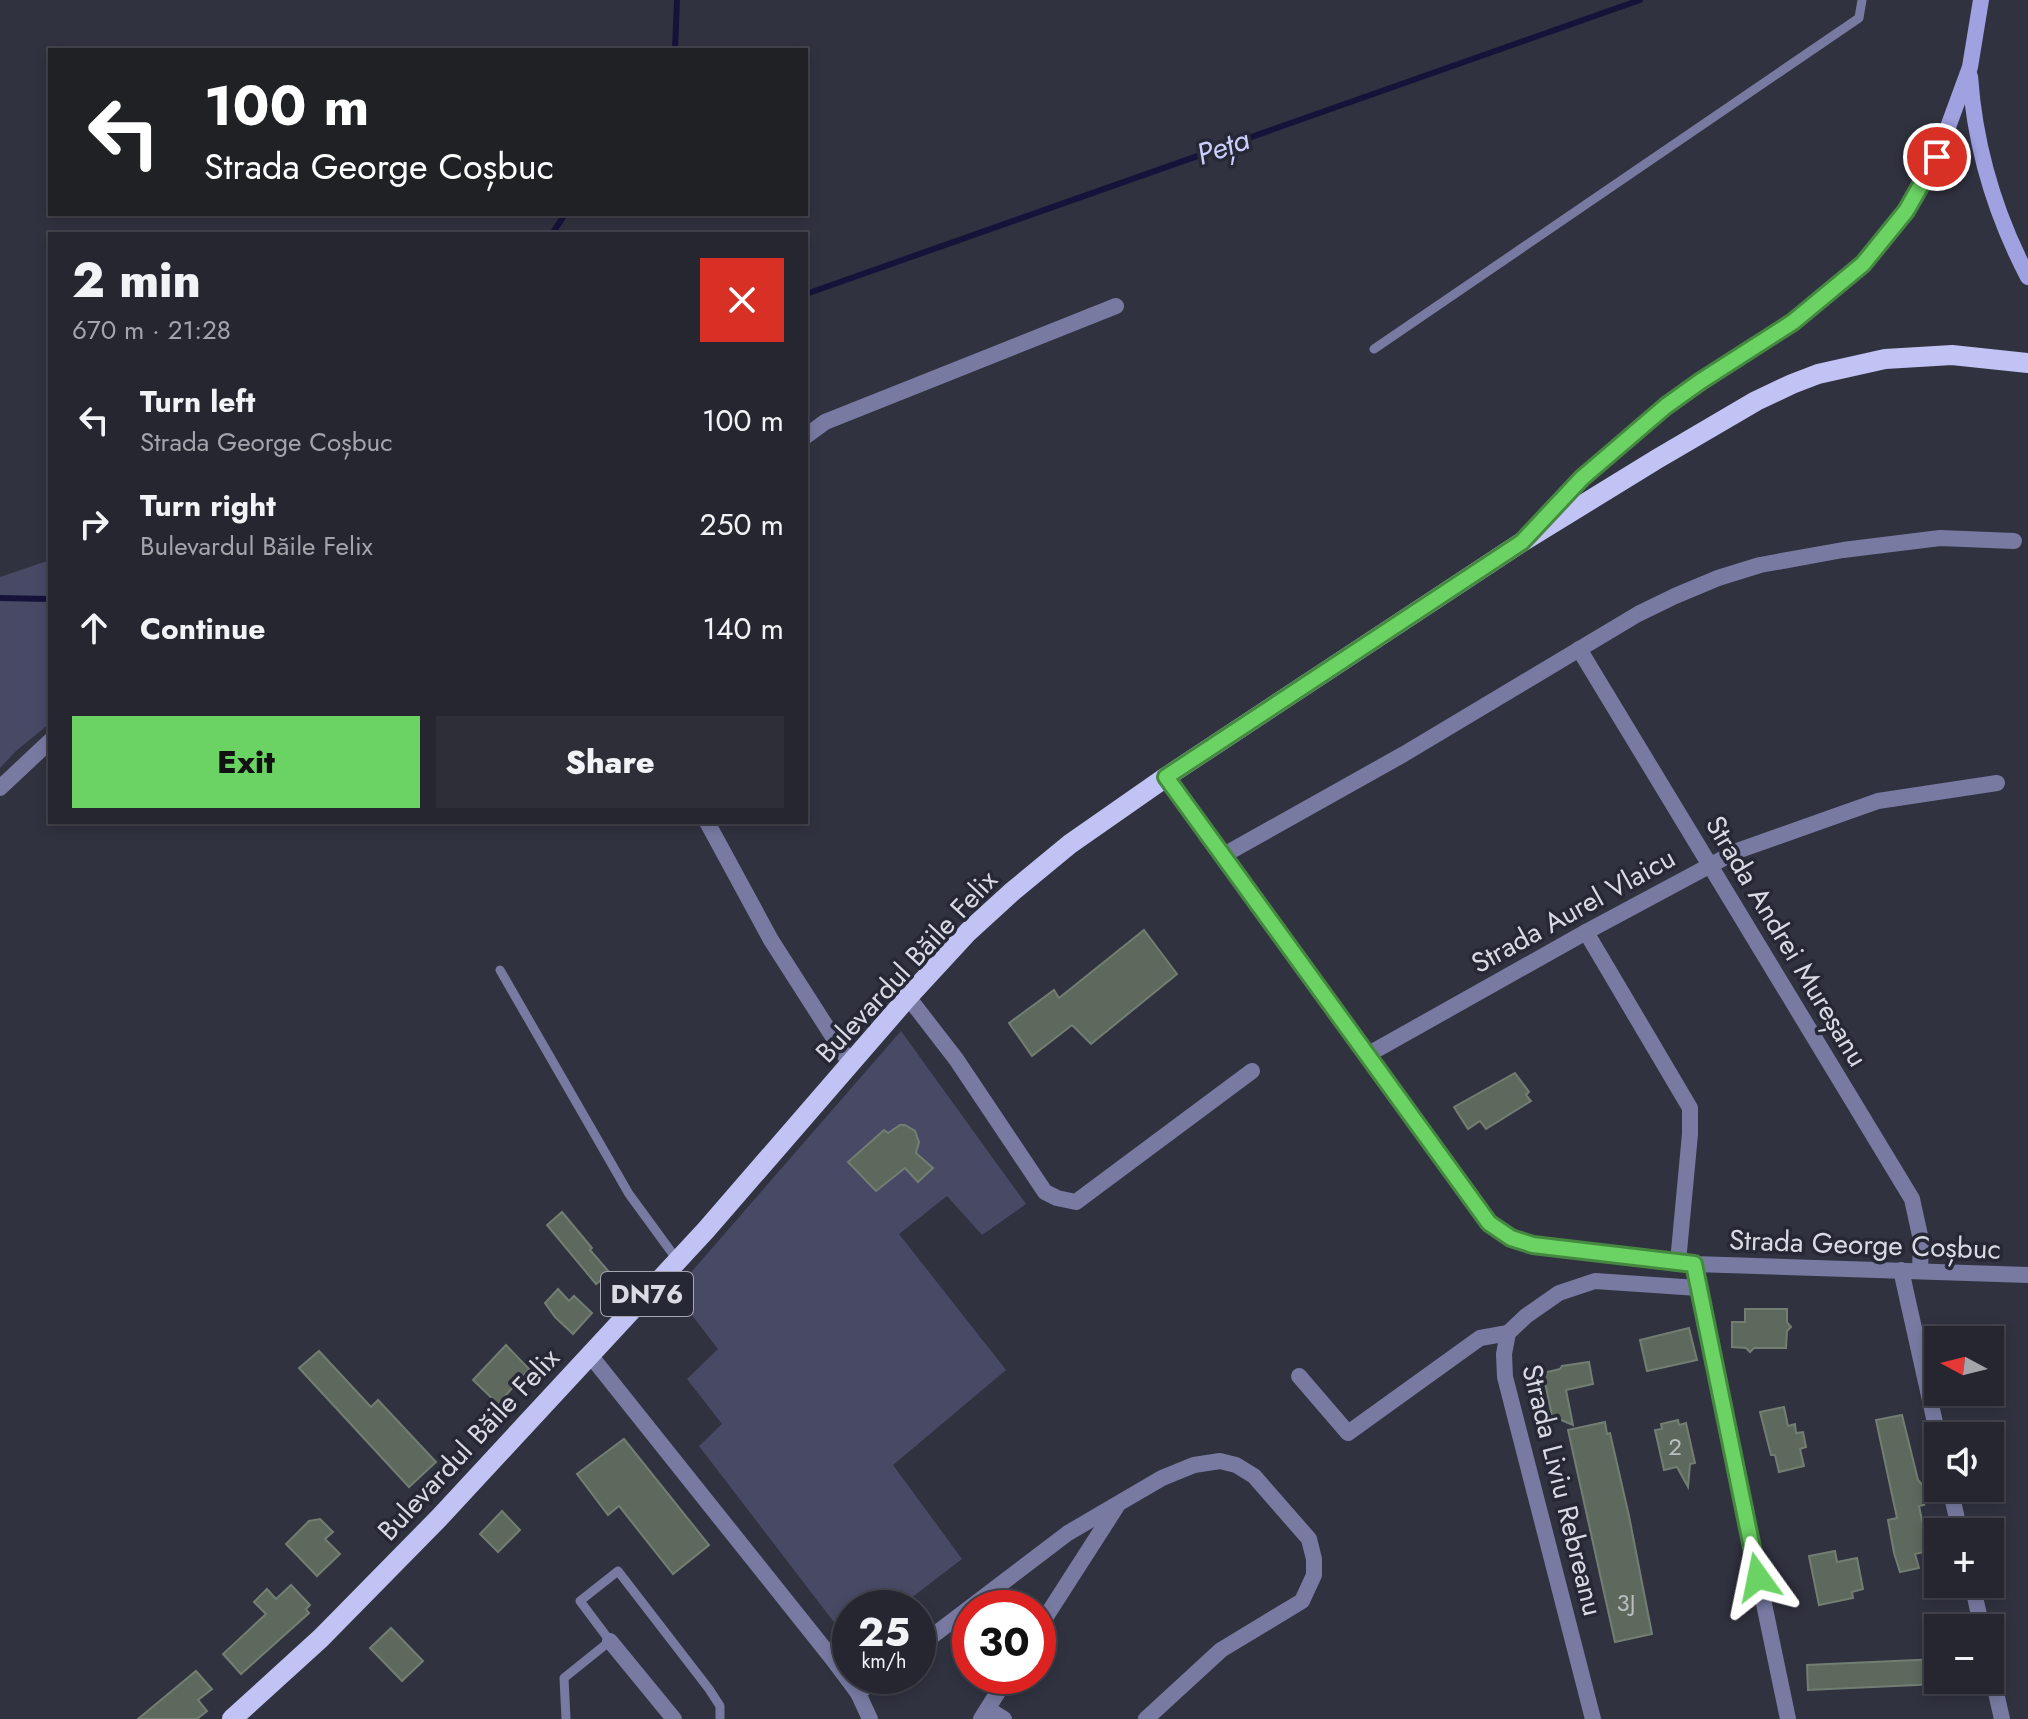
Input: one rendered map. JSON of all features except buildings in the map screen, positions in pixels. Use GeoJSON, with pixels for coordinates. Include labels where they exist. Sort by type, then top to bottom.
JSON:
{"type":"FeatureCollection","features":[{"type":"Feature","properties":{"kind":"main road"},"geometry":{"type":"LineString","coordinates":[[1522,542],[1582,478],[1666,406],[1778,332],[1863,264],[1906,211],[1932,167],[1970,67],[1981,0]]}},
{"type":"Feature","properties":{"kind":"main road"},"geometry":{"type":"LineString","coordinates":[[1970,67],[1973,111],[1982,154],[1997,207],[2028,277]]}},
{"type":"Feature","properties":{"kind":"main road","name":"Bulevardul Băile Felix"},"geometry":{"type":"LineString","coordinates":[[232,1719],[321,1638],[407,1551],[678,1261],[968,932],[1070,844],[1522,542],[1756,401],[1818,374],[1885,359],[1927,355],[2028,363]]}},
{"type":"Feature","properties":{"kind":"street"},"geometry":{"type":"LineString","coordinates":[[808,435],[825,422],[1116,306]]}},
{"type":"Feature","properties":{"kind":"street"},"geometry":{"type":"LineString","coordinates":[[1222,856],[1404,754],[1638,614],[1718,578],[1760,565],[1843,550],[1940,538],[2014,541]]}},
{"type":"Feature","properties":{"kind":"street","name":"Strada Andrei Mureșanu"},"geometry":{"type":"LineString","coordinates":[[1579,649],[1912,1199],[1921,1240],[1920,1271]]}},
{"type":"Feature","properties":{"kind":"street"},"geometry":{"type":"LineString","coordinates":[[0,788],[48,743]]}},
{"type":"Feature","properties":{"kind":"street","name":"Strada George Coșbuc"},"geometry":{"type":"LineString","coordinates":[[1166,777],[1489,1223],[1511,1238],[1533,1245],[1686,1263],[2028,1275]]}},
{"type":"Feature","properties":{"kind":"street","name":"Strada Aurel Vlaicu"},"geometry":{"type":"LineString","coordinates":[[1367,1055],[1737,851],[1878,801],[1997,783]]}},
{"type":"Feature","properties":{"kind":"street"},"geometry":{"type":"LineString","coordinates":[[708,824],[771,940],[851,1065]]}},
{"type":"Feature","properties":{"kind":"street"},"geometry":{"type":"LineString","coordinates":[[1586,932],[1690,1108],[1686,1263],[1698,1288],[1788,1719]]}},
{"type":"Feature","properties":{"kind":"street"},"geometry":{"type":"LineString","coordinates":[[908,997],[956,1059],[1045,1192],[1057,1198],[1076,1202],[1252,1071]]}},
{"type":"Feature","properties":{"kind":"street"},"geometry":{"type":"LineString","coordinates":[[1901,1270],[1935,1422]]}},
{"type":"Feature","properties":{"kind":"street","name":"Strada Liviu Rebreanu"},"geometry":{"type":"LineString","coordinates":[[1593,1719],[1505,1377],[1504,1354],[1508,1333],[1559,1293],[1577,1285],[1595,1281],[1698,1288]]}},
{"type":"Feature","properties":{"kind":"street"},"geometry":{"type":"LineString","coordinates":[[1299,1376],[1348,1433],[1480,1338],[1508,1333]]}},
{"type":"Feature","properties":{"kind":"street"},"geometry":{"type":"LineString","coordinates":[[590,1355],[832,1658]]}},
{"type":"Feature","properties":{"kind":"street"},"geometry":{"type":"LineString","coordinates":[[936,1633],[1068,1533],[1162,1478],[1194,1465],[1220,1461],[1236,1465],[1254,1476],[1309,1539],[1314,1575],[1302,1601],[1221,1650],[1146,1719]]}},
{"type":"Feature","properties":{"kind":"street"},"geometry":{"type":"LineString","coordinates":[[1056,1601],[1120,1502]]}},
{"type":"Feature","properties":{"kind":"street"},"geometry":{"type":"LineString","coordinates":[[610,1641],[674,1719]]}},
{"type":"Feature","properties":{"kind":"street"},"geometry":{"type":"LineString","coordinates":[[858,1694],[870,1719]]}},
{"type":"Feature","properties":{"kind":"street"},"geometry":{"type":"LineString","coordinates":[[997,1694],[984,1714],[1004,1719]]}},
{"type":"Feature","properties":{"kind":"street"},"geometry":{"type":"LineString","coordinates":[[1996,1694],[2002,1719]]}},
{"type":"Feature","properties":{"kind":"lane"},"geometry":{"type":"LineString","coordinates":[[1374,349],[1859,18],[1862,0]]}},
{"type":"Feature","properties":{"kind":"lane"},"geometry":{"type":"LineString","coordinates":[[500,970],[629,1194],[678,1261]]}},
{"type":"Feature","properties":{"kind":"lane"},"geometry":{"type":"LineString","coordinates":[[566,1719],[564,1678],[610,1641],[580,1601],[618,1571],[709,1689],[720,1706],[720,1719]]}},
{"type":"Feature","properties":{"kind":"shaded area"},"geometry":{"type":"Polygon","coordinates":[[[48,561],[48,725],[0,768],[0,577],[48,561]]]}},
{"type":"Feature","properties":{"kind":"shaded area"},"geometry":{"type":"Polygon","coordinates":[[[901,1031],[1026,1204],[982,1235],[947,1196],[899,1234],[1006,1370],[893,1465],[962,1559],[922,1590],[832,1590],[832,1620],[699,1446],[722,1424],[687,1379],[718,1349],[674,1292],[901,1031]]]}},
{"type":"Feature","properties":{"kind":"waterway"},"geometry":{"type":"LineString","coordinates":[[675,48],[677,0]]}},
{"type":"Feature","properties":{"kind":"waterway","name":"Peța"},"geometry":{"type":"LineString","coordinates":[[808,293],[1640,0]]}},
{"type":"Feature","properties":{"kind":"waterway"},"geometry":{"type":"LineString","coordinates":[[553,232],[564,216]]}},
{"type":"Feature","properties":{"kind":"waterway","name":"Peța"},"geometry":{"type":"LineString","coordinates":[[0,598],[48,599]]}},
{"type":"Feature","properties":{"kind":"route"},"geometry":{"type":"LineString","coordinates":[[1758,1577],[1694,1264],[1533,1245],[1511,1238],[1489,1223],[1166,777],[1522,542],[1582,478],[1666,406],[1793,322],[1863,264],[1906,211],[1937,157]]}}]}
